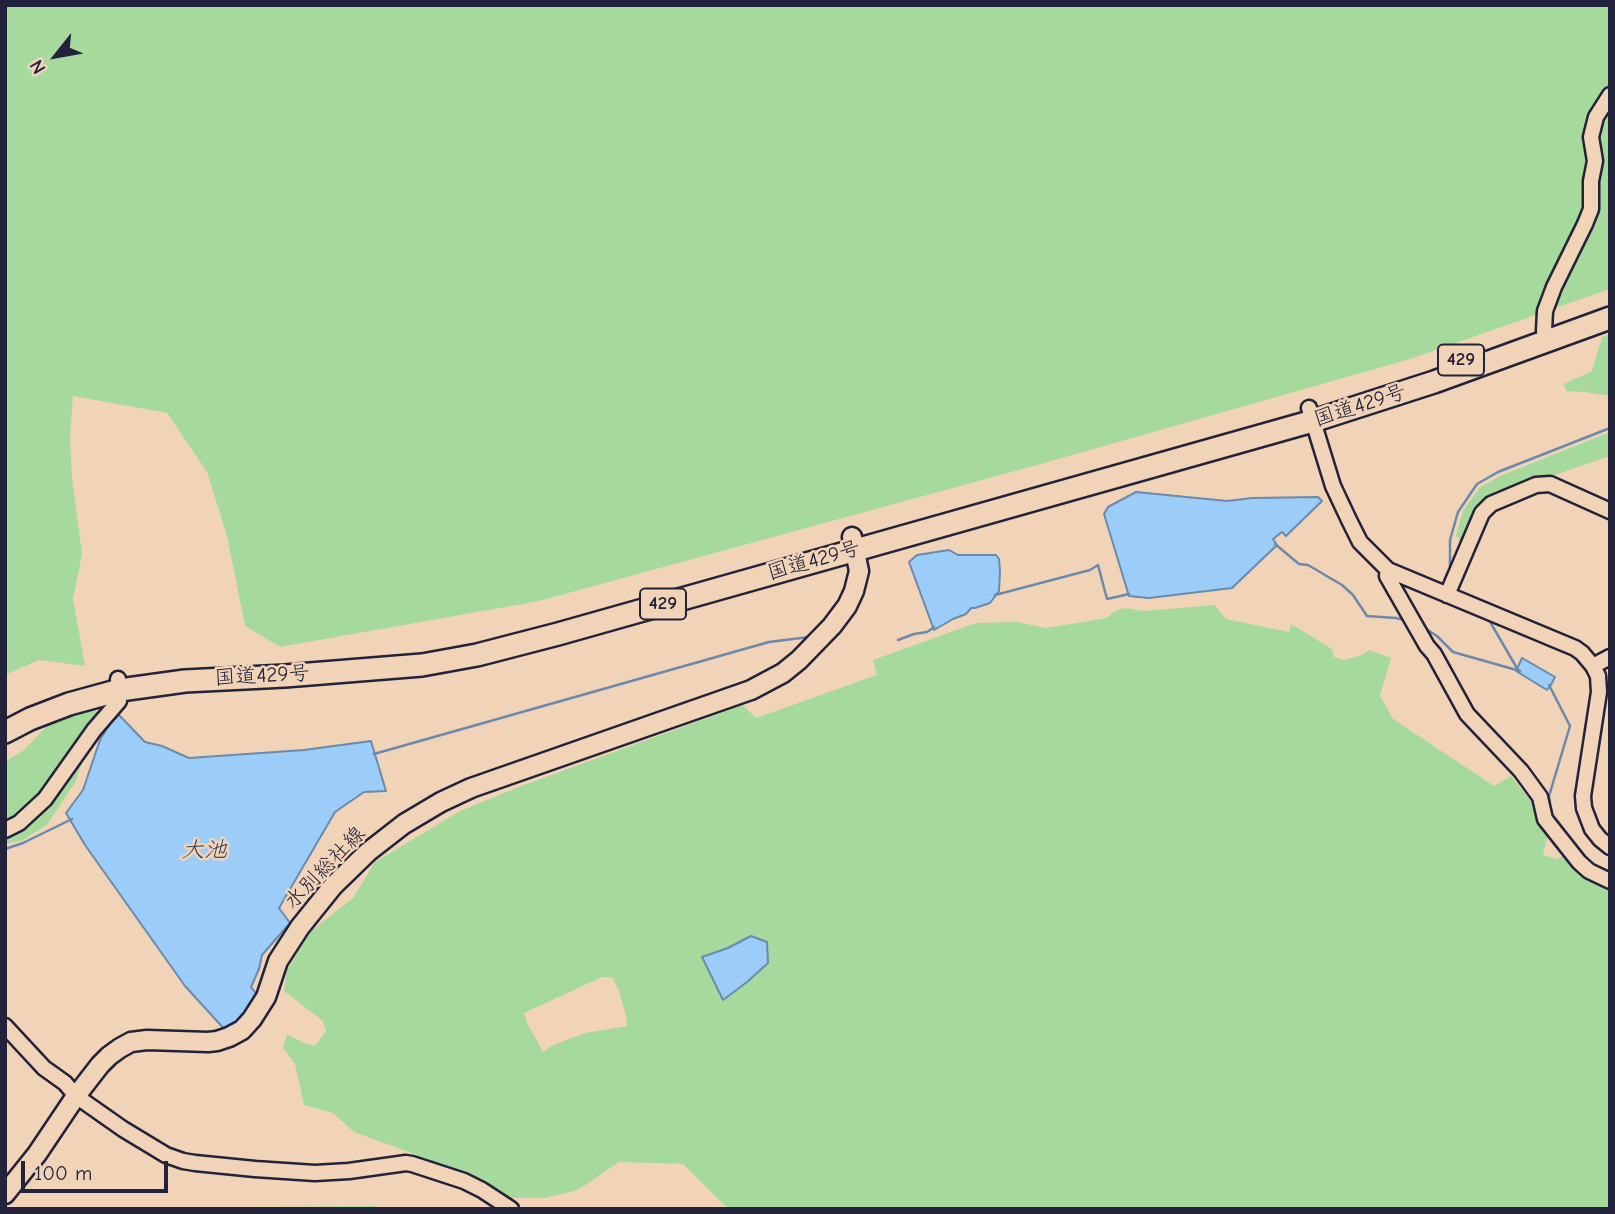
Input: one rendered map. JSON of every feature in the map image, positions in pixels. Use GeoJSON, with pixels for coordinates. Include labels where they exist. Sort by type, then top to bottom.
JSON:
{"type":"FeatureCollection","features":[{"type":"Feature","properties":{"kind":"highway","name":"国道429号"},"geometry":{"type":"LineString","coordinates":[[1311,414],[1610,306]]}},
{"type":"Feature","properties":{"kind":"highway","name":"国道429号"},"geometry":{"type":"LineString","coordinates":[[5,732],[30,719],[119,685],[183,670],[377,659],[476,643],[554,624],[1447,377],[1610,318]]}},
{"type":"Feature","properties":{"kind":"highway","name":"国道429号"},"geometry":{"type":"LineString","coordinates":[[5,719],[47,699],[86,687],[119,685]]}},
{"type":"Feature","properties":{"kind":"main road","name":"水別総社線"},"geometry":{"type":"LineString","coordinates":[[5,1194],[37,1154],[76,1096],[109,1056],[131,1042],[208,1042],[229,1037],[242,1030],[266,997],[278,961],[300,927],[325,896],[368,852],[404,824],[471,788],[751,690],[783,673],[832,626],[847,606],[859,571],[853,543]]}},
{"type":"Feature","properties":{"kind":"street"},"geometry":{"type":"LineString","coordinates":[[1544,331],[1545,311],[1591,209],[1591,181],[1595,161],[1591,137],[1596,117],[1610,95]]}},
{"type":"Feature","properties":{"kind":"street"},"geometry":{"type":"LineString","coordinates":[[1311,414],[1333,486],[1349,520],[1360,542],[1388,570],[1576,648],[1593,666],[1598,676],[1599,692],[1583,796],[1584,808],[1592,829],[1610,847]]}},
{"type":"Feature","properties":{"kind":"street"},"geometry":{"type":"LineString","coordinates":[[1447,595],[1482,513],[1490,504],[1536,485],[1550,484],[1610,511]]}},
{"type":"Feature","properties":{"kind":"street"},"geometry":{"type":"LineString","coordinates":[[1388,570],[1387,576],[1467,714],[1521,771],[1540,797],[1545,819],[1579,862],[1589,871],[1610,881]]}},
{"type":"Feature","properties":{"kind":"street"},"geometry":{"type":"LineString","coordinates":[[1593,666],[1610,657]]}},
{"type":"Feature","properties":{"kind":"street"},"geometry":{"type":"LineString","coordinates":[[5,830],[19,823],[45,799],[94,730],[119,701],[119,685]]}},
{"type":"Feature","properties":{"kind":"street"},"geometry":{"type":"LineString","coordinates":[[5,1026],[44,1068],[65,1083],[76,1096],[166,1156],[183,1161],[315,1173],[406,1163],[464,1181],[511,1209]]}},
{"type":"Feature","properties":{"kind":"green space"},"geometry":{"type":"Polygon","coordinates":[[[5,5],[1610,5],[1610,289],[1410,359],[1037,465],[539,601],[280,647],[245,626],[227,536],[207,472],[167,413],[73,396],[70,437],[72,479],[82,554],[73,599],[85,666],[39,660],[5,675],[5,5]]]}},
{"type":"Feature","properties":{"kind":"green space"},"geometry":{"type":"Polygon","coordinates":[[[1610,334],[1610,396],[1566,391],[1564,384],[1592,371],[1602,337],[1610,334]]]}},
{"type":"Feature","properties":{"kind":"green space"},"geometry":{"type":"Polygon","coordinates":[[[1610,432],[1610,456],[1496,491],[1481,503],[1464,541],[1460,541],[1456,535],[1463,511],[1480,487],[1500,476],[1610,432]]]}},
{"type":"Feature","properties":{"kind":"green space"},"geometry":{"type":"Polygon","coordinates":[[[1215,605],[1226,619],[1289,632],[1291,624],[1332,649],[1334,657],[1344,660],[1369,650],[1391,658],[1380,696],[1393,719],[1494,786],[1511,776],[1535,806],[1548,833],[1543,855],[1556,859],[1567,855],[1610,886],[1610,1209],[731,1209],[683,1164],[619,1162],[578,1190],[545,1198],[509,1198],[425,1158],[354,1132],[333,1113],[304,1105],[295,1064],[283,1048],[287,1034],[315,1046],[326,1031],[323,1021],[284,991],[287,970],[310,932],[353,898],[375,862],[460,811],[743,705],[756,718],[877,675],[873,660],[976,623],[1017,622],[1046,628],[1107,618],[1113,612],[1124,608],[1144,611],[1215,605]],[[728,948],[702,957],[723,1000],[768,963],[728,948]],[[602,977],[524,1013],[543,1052],[551,1046],[585,1033],[627,1026],[618,988],[612,977],[602,977]]]}},
{"type":"Feature","properties":{"kind":"green space"},"geometry":{"type":"Polygon","coordinates":[[[92,709],[99,713],[36,803],[5,824],[5,762],[24,750],[49,724],[92,709]]]}},
{"type":"Feature","properties":{"kind":"green space"},"geometry":{"type":"Polygon","coordinates":[[[83,759],[76,781],[47,825],[23,840],[5,844],[5,835],[24,826],[46,809],[83,759]]]}},
{"type":"Feature","properties":{"kind":"green space"},"geometry":{"type":"Polygon","coordinates":[[[375,1206],[382,1209],[257,1209],[257,1207],[375,1206]]]}},
{"type":"Feature","properties":{"kind":"water"},"geometry":{"type":"Polygon","coordinates":[[[1136,492],[1227,501],[1318,497],[1322,501],[1286,536],[1282,532],[1273,539],[1277,545],[1232,588],[1149,598],[1129,596],[1104,514],[1108,507],[1136,492]]]}},
{"type":"Feature","properties":{"kind":"water"},"geometry":{"type":"Polygon","coordinates":[[[949,550],[958,555],[996,555],[1000,571],[999,591],[990,603],[971,608],[966,614],[934,630],[909,562],[917,555],[949,550]]]}},
{"type":"Feature","properties":{"kind":"water"},"geometry":{"type":"Polygon","coordinates":[[[1522,658],[1555,677],[1547,690],[1516,671],[1522,658]]]}},
{"type":"Feature","properties":{"kind":"water","name":"大池"},"geometry":{"type":"Polygon","coordinates":[[[119,715],[145,742],[189,758],[304,750],[371,741],[386,791],[364,792],[335,812],[279,908],[290,923],[262,955],[251,987],[258,996],[243,1018],[226,1031],[185,986],[85,845],[66,813],[83,790],[100,740],[110,723],[119,715]]]}},
{"type":"Feature","properties":{"kind":"water"},"geometry":{"type":"Polygon","coordinates":[[[751,936],[767,942],[768,963],[723,1000],[702,957],[751,936]]]}},
{"type":"Feature","properties":{"kind":"waterway"},"geometry":{"type":"LineString","coordinates":[[1450,566],[1450,540],[1458,512],[1477,484],[1498,472],[1610,428]]}},
{"type":"Feature","properties":{"kind":"waterway"},"geometry":{"type":"LineString","coordinates":[[1275,544],[1299,564],[1308,565],[1342,585],[1353,595],[1367,616],[1408,621]]}},
{"type":"Feature","properties":{"kind":"waterway"},"geometry":{"type":"LineString","coordinates":[[995,595],[1090,570],[1098,565],[1107,599],[1129,594]]}},
{"type":"Feature","properties":{"kind":"waterway"},"geometry":{"type":"LineString","coordinates":[[1489,620],[1518,670]]}},
{"type":"Feature","properties":{"kind":"waterway"},"geometry":{"type":"LineString","coordinates":[[898,640],[927,632],[934,627]]}},
{"type":"Feature","properties":{"kind":"waterway"},"geometry":{"type":"LineString","coordinates":[[1423,627],[1453,652],[1520,671]]}},
{"type":"Feature","properties":{"kind":"waterway"},"geometry":{"type":"LineString","coordinates":[[374,754],[769,642],[809,637]]}},
{"type":"Feature","properties":{"kind":"waterway"},"geometry":{"type":"LineString","coordinates":[[1549,685],[1570,726],[1549,796],[1550,810]]}},
{"type":"Feature","properties":{"kind":"waterway"},"geometry":{"type":"LineString","coordinates":[[5,849],[72,819]]}}]}
